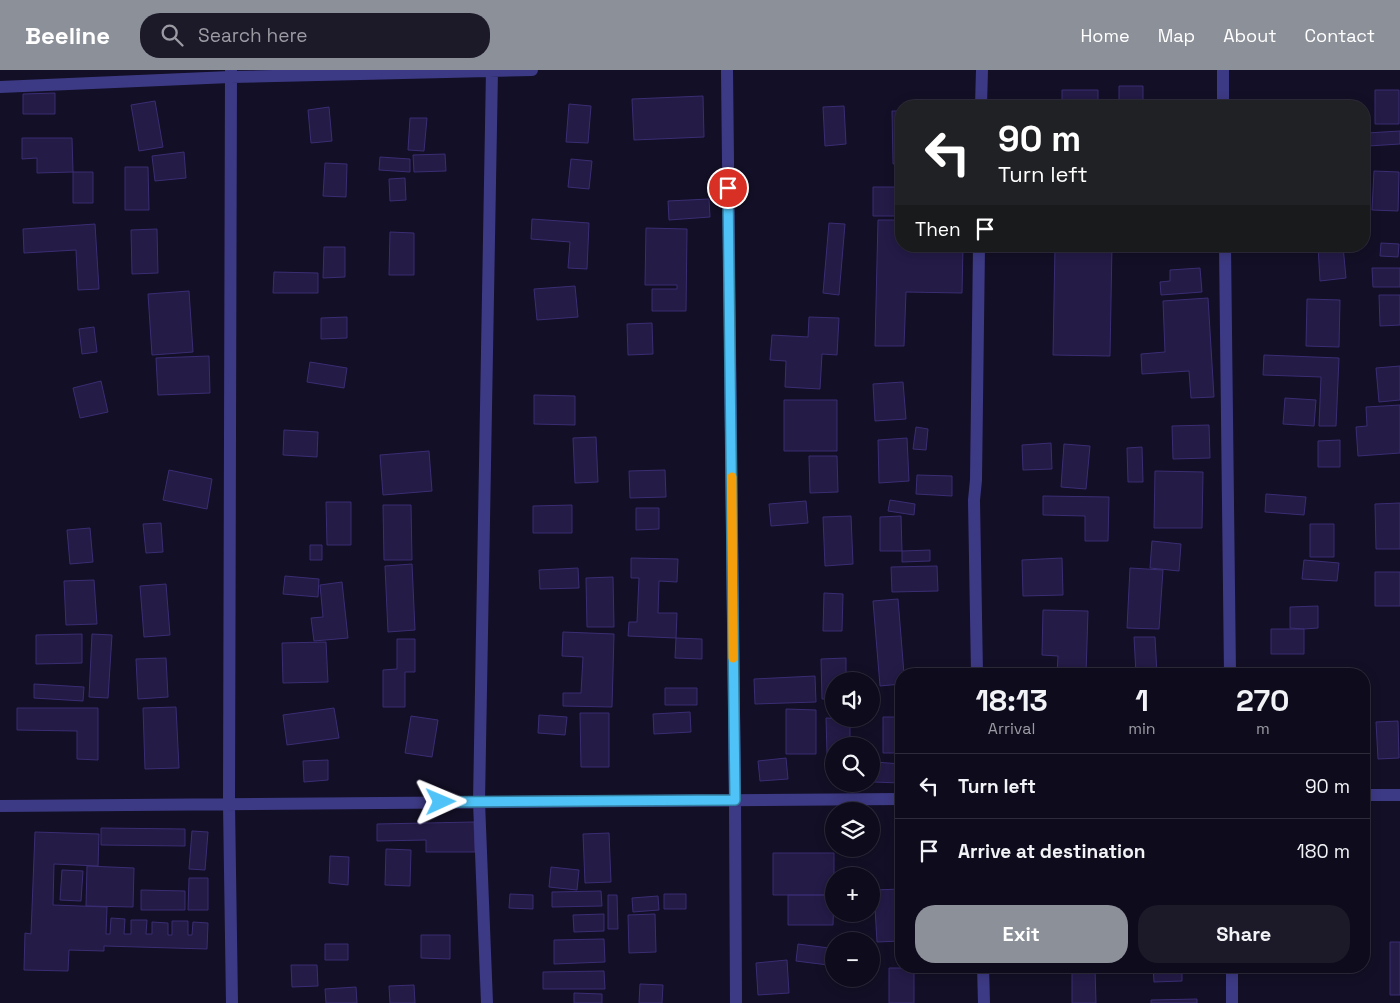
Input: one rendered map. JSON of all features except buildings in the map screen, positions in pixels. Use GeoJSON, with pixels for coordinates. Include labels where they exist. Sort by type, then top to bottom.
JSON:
{"type":"FeatureCollection","features":[{"type":"Feature","properties":{"kind":"street"},"geometry":{"type":"LineString","coordinates":[[0,87],[230,74],[532,70]]}},
{"type":"Feature","properties":{"kind":"street"},"geometry":{"type":"LineString","coordinates":[[727,70],[736,1003]]}},
{"type":"Feature","properties":{"kind":"street"},"geometry":{"type":"LineString","coordinates":[[981,100],[982,70]]}},
{"type":"Feature","properties":{"kind":"street"},"geometry":{"type":"LineString","coordinates":[[1222,70],[1223,100]]}},
{"type":"Feature","properties":{"kind":"street"},"geometry":{"type":"LineString","coordinates":[[487,1003],[480,802],[492,71]]}},
{"type":"Feature","properties":{"kind":"street"},"geometry":{"type":"LineString","coordinates":[[230,74],[229,804],[232,1003]]}},
{"type":"Feature","properties":{"kind":"street"},"geometry":{"type":"LineString","coordinates":[[977,668],[974,500],[976,480],[980,252]]}},
{"type":"Feature","properties":{"kind":"street"},"geometry":{"type":"LineString","coordinates":[[1225,252],[1230,668]]}},
{"type":"Feature","properties":{"kind":"street"},"geometry":{"type":"LineString","coordinates":[[1370,795],[1400,795]]}},
{"type":"Feature","properties":{"kind":"street"},"geometry":{"type":"LineString","coordinates":[[0,806],[895,799]]}},
{"type":"Feature","properties":{"kind":"street"},"geometry":{"type":"LineString","coordinates":[[983,973],[984,1003]]}},
{"type":"Feature","properties":{"kind":"street"},"geometry":{"type":"LineString","coordinates":[[1232,973],[1232,1003]]}},
{"type":"Feature","properties":{"kind":"slow traffic"},"geometry":{"type":"LineString","coordinates":[[732,477],[733,658]]}},
{"type":"Feature","properties":{"kind":"route"},"geometry":{"type":"LineString","coordinates":[[441,802],[735,800],[728,188]]}}]}
